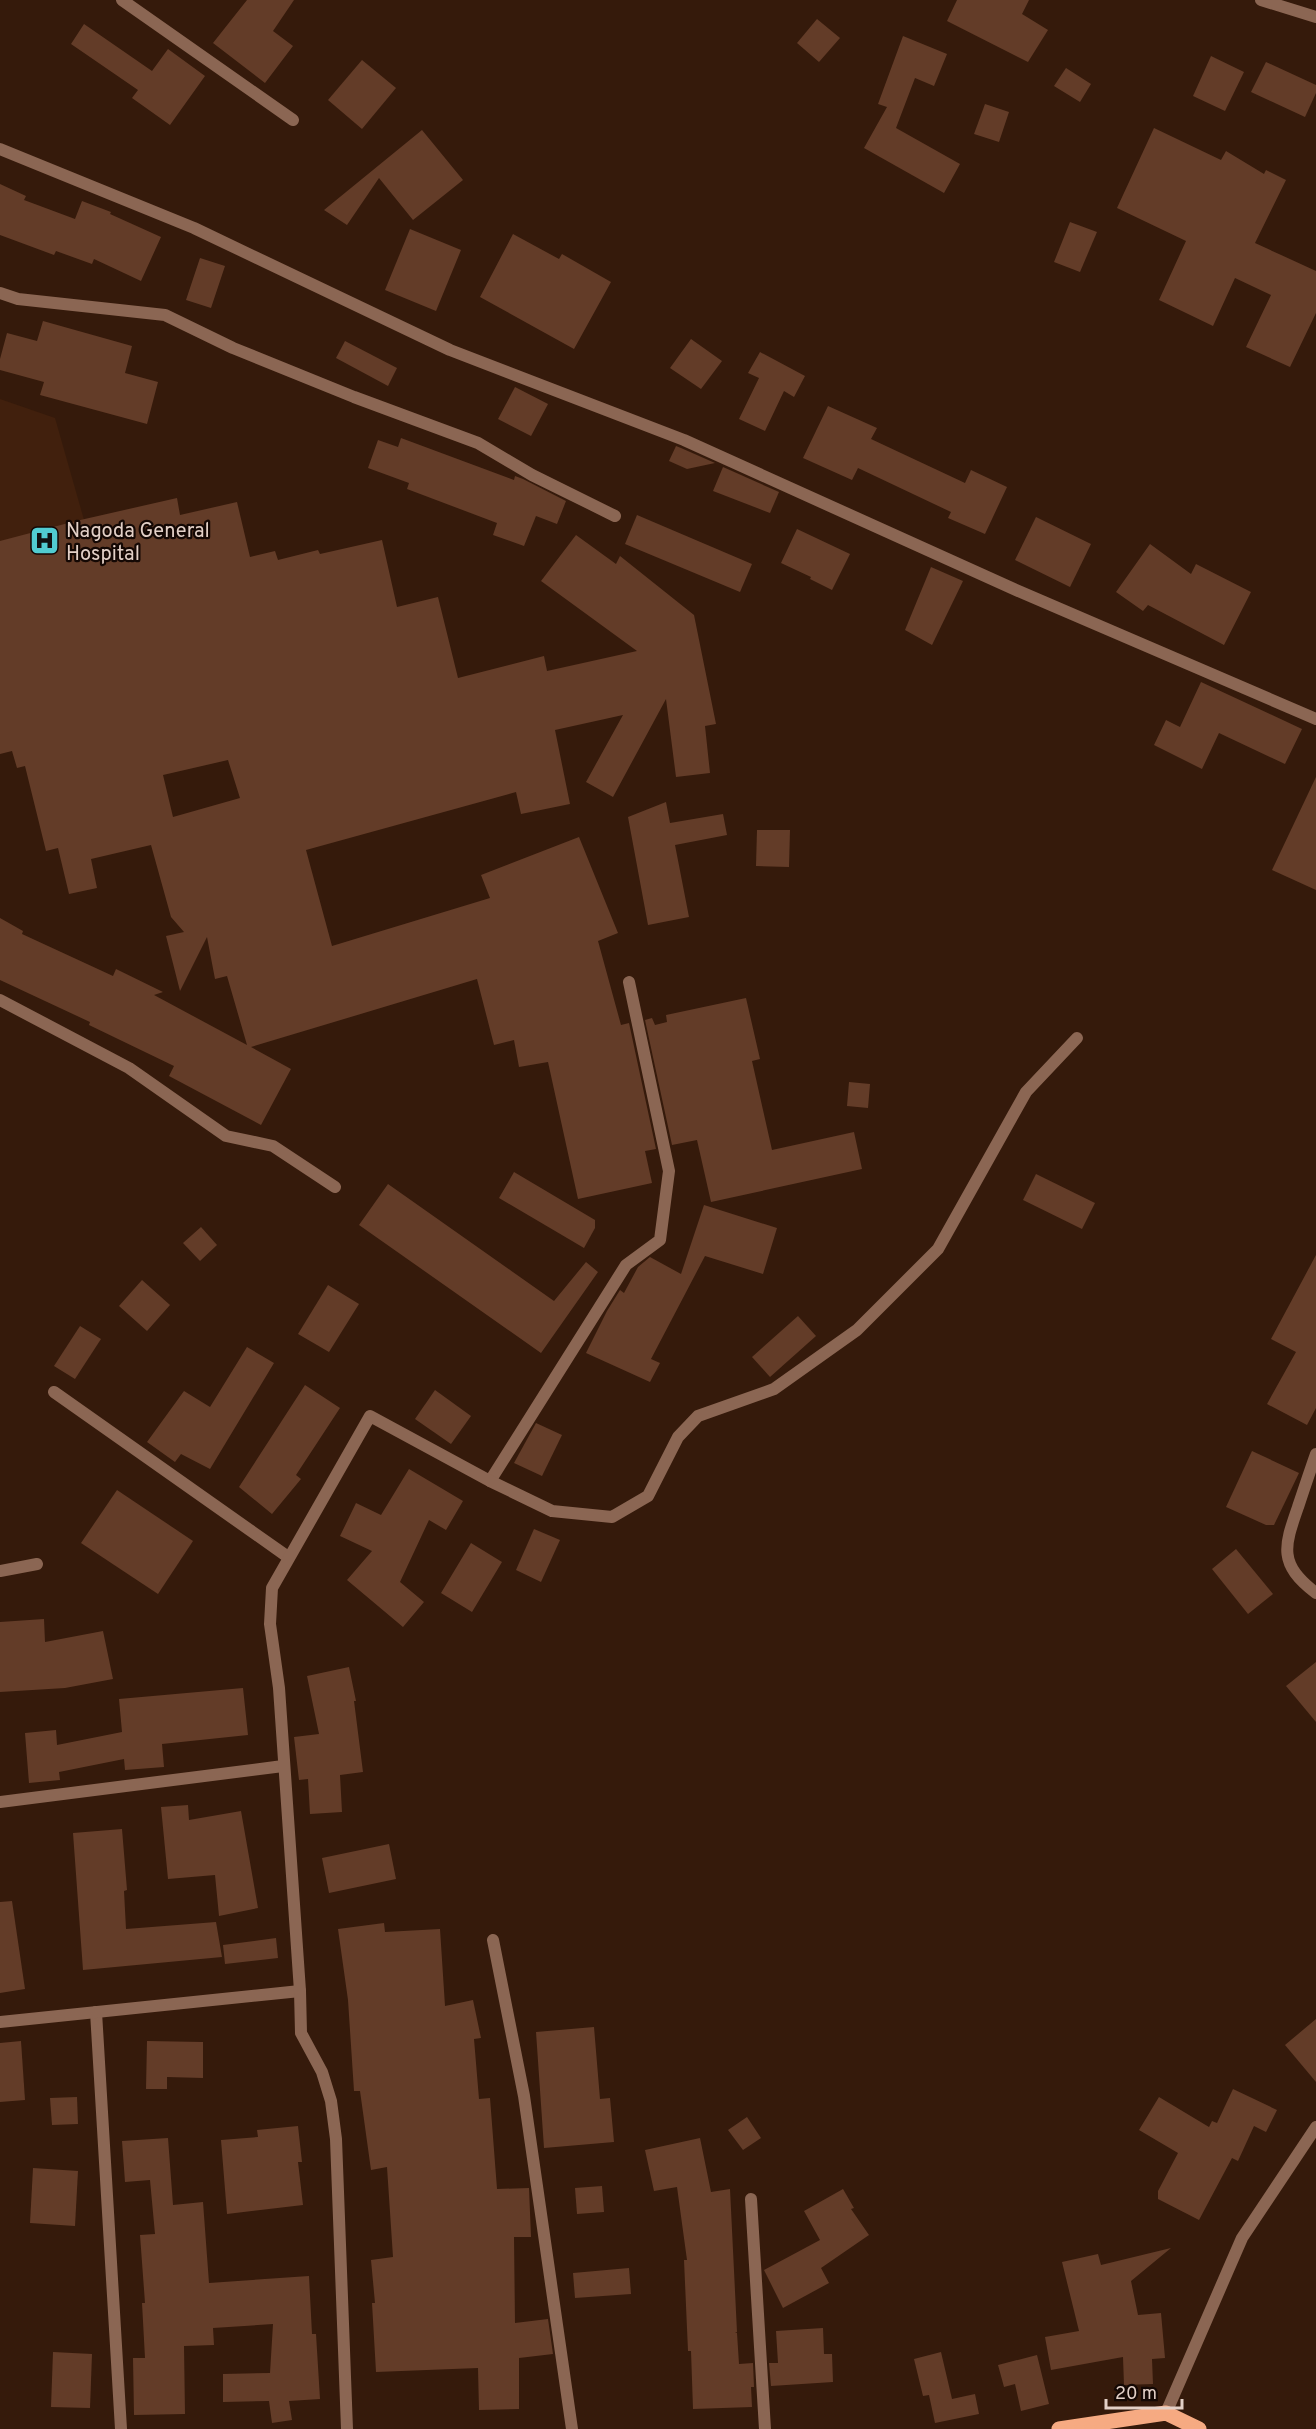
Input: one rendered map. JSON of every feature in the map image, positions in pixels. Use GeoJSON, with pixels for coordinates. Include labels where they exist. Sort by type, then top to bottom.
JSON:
{"type":"FeatureCollection","features":[{"type":"Feature","properties":{"kind":"main road"},"geometry":{"type":"LineString","coordinates":[[1059,2429],[1166,2413],[1199,2429]]}},
{"type":"Feature","properties":{"kind":"street"},"geometry":{"type":"LineString","coordinates":[[122,0],[293,120]]}},
{"type":"Feature","properties":{"kind":"street"},"geometry":{"type":"LineString","coordinates":[[1261,0],[1316,17]]}},
{"type":"Feature","properties":{"kind":"street"},"geometry":{"type":"LineString","coordinates":[[0,149],[223,241],[450,350],[684,440],[1016,590],[1316,719]]}},
{"type":"Feature","properties":{"kind":"street"},"geometry":{"type":"LineString","coordinates":[[0,293],[18,299],[165,315],[255,357],[478,443],[532,474],[615,516]]}},
{"type":"Feature","properties":{"kind":"street"},"geometry":{"type":"LineString","coordinates":[[490,1481],[626,1265],[660,1240],[669,1171],[629,982]]}},
{"type":"Feature","properties":{"kind":"street"},"geometry":{"type":"LineString","coordinates":[[0,1000],[129,1068],[226,1136],[273,1146],[335,1187]]}},
{"type":"Feature","properties":{"kind":"street"},"geometry":{"type":"LineString","coordinates":[[347,2429],[336,2139],[331,2101],[322,2072],[301,2033],[279,1688],[270,1624],[272,1588],[288,1557],[370,1416],[490,1481],[552,1511],[612,1517],[648,1496],[678,1437],[698,1416],[774,1389],[857,1330],[939,1249],[1026,1092],[1077,1038]]}},
{"type":"Feature","properties":{"kind":"street"},"geometry":{"type":"LineString","coordinates":[[54,1392],[288,1557]]}},
{"type":"Feature","properties":{"kind":"street"},"geometry":{"type":"LineString","coordinates":[[1316,1454],[1286,1542],[1289,1560],[1296,1576],[1316,1593]]}},
{"type":"Feature","properties":{"kind":"street"},"geometry":{"type":"LineString","coordinates":[[0,1572],[37,1563]]}},
{"type":"Feature","properties":{"kind":"street"},"geometry":{"type":"LineString","coordinates":[[0,1802],[283,1766]]}},
{"type":"Feature","properties":{"kind":"street"},"geometry":{"type":"LineString","coordinates":[[494,1940],[524,2096],[572,2429]]}},
{"type":"Feature","properties":{"kind":"street"},"geometry":{"type":"LineString","coordinates":[[0,2022],[300,1991]]}},
{"type":"Feature","properties":{"kind":"street"},"geometry":{"type":"LineString","coordinates":[[96,2012],[121,2429]]}},
{"type":"Feature","properties":{"kind":"street"},"geometry":{"type":"LineString","coordinates":[[1166,2413],[1242,2238],[1316,2127]]}},
{"type":"Feature","properties":{"kind":"street"},"geometry":{"type":"LineString","coordinates":[[751,2199],[765,2429]]}},
{"type":"Feature","properties":{"kind":"shaded area","name":"Nagoda General Hospital"},"geometry":{"type":"Polygon","coordinates":[[[0,399],[55,418],[125,664],[0,698],[0,399]]]}},
{"type":"Feature","properties":{"kind":"building"},"geometry":{"type":"Polygon","coordinates":[[[247,0],[294,0],[273,31],[293,46],[265,83],[213,43],[247,0]]]}},
{"type":"Feature","properties":{"kind":"building"},"geometry":{"type":"Polygon","coordinates":[[[957,0],[1029,0],[1022,14],[1048,30],[1028,62],[947,21],[957,0]]]}},
{"type":"Feature","properties":{"kind":"building"},"geometry":{"type":"Polygon","coordinates":[[[817,19],[840,38],[819,62],[797,43],[817,19]]]}},
{"type":"Feature","properties":{"kind":"building"},"geometry":{"type":"Polygon","coordinates":[[[84,24],[152,71],[168,49],[205,76],[170,125],[132,98],[138,90],[71,44],[84,24]]]}},
{"type":"Feature","properties":{"kind":"building"},"geometry":{"type":"Polygon","coordinates":[[[903,36],[947,54],[934,86],[915,78],[896,128],[960,164],[944,193],[864,148],[887,107],[878,104],[903,36]]]}},
{"type":"Feature","properties":{"kind":"building"},"geometry":{"type":"Polygon","coordinates":[[[1211,56],[1244,72],[1225,111],[1193,96],[1211,56]]]}},
{"type":"Feature","properties":{"kind":"building"},"geometry":{"type":"Polygon","coordinates":[[[362,60],[396,88],[362,129],[328,100],[362,60]]]}},
{"type":"Feature","properties":{"kind":"building"},"geometry":{"type":"Polygon","coordinates":[[[1266,62],[1316,85],[1316,93],[1305,117],[1251,92],[1266,62]]]}},
{"type":"Feature","properties":{"kind":"building"},"geometry":{"type":"Polygon","coordinates":[[[1066,68],[1091,84],[1080,102],[1054,86],[1066,68]]]}},
{"type":"Feature","properties":{"kind":"building"},"geometry":{"type":"Polygon","coordinates":[[[985,104],[1009,112],[999,142],[974,134],[985,104]]]}},
{"type":"Feature","properties":{"kind":"building"},"geometry":{"type":"Polygon","coordinates":[[[1154,128],[1221,160],[1226,151],[1264,174],[1266,170],[1286,180],[1255,243],[1316,271],[1316,313],[1290,367],[1246,347],[1271,295],[1235,278],[1213,326],[1159,300],[1186,241],[1117,208],[1154,128]]]}},
{"type":"Feature","properties":{"kind":"building"},"geometry":{"type":"Polygon","coordinates":[[[422,130],[463,180],[413,220],[379,178],[347,225],[324,210],[422,130]]]}},
{"type":"Feature","properties":{"kind":"building"},"geometry":{"type":"Polygon","coordinates":[[[0,184],[26,196],[24,200],[75,219],[82,201],[111,212],[110,214],[161,237],[141,281],[94,259],[92,264],[56,251],[54,255],[0,235],[0,184]]]}},
{"type":"Feature","properties":{"kind":"building"},"geometry":{"type":"Polygon","coordinates":[[[1070,222],[1097,232],[1080,272],[1054,262],[1070,222]]]}},
{"type":"Feature","properties":{"kind":"building"},"geometry":{"type":"Polygon","coordinates":[[[410,229],[461,250],[436,311],[385,290],[410,229]]]}},
{"type":"Feature","properties":{"kind":"building"},"geometry":{"type":"Polygon","coordinates":[[[513,234],[559,259],[562,254],[611,282],[574,349],[480,297],[513,234]]]}},
{"type":"Feature","properties":{"kind":"building"},"geometry":{"type":"Polygon","coordinates":[[[200,258],[225,266],[211,308],[186,300],[200,258]]]}},
{"type":"Feature","properties":{"kind":"building"},"geometry":{"type":"Polygon","coordinates":[[[43,321],[132,346],[125,373],[158,382],[147,424],[40,395],[44,382],[0,370],[0,359],[7,333],[37,341],[43,321]]]}},
{"type":"Feature","properties":{"kind":"building"},"geometry":{"type":"Polygon","coordinates":[[[691,339],[722,361],[701,389],[670,368],[691,339]]]}},
{"type":"Feature","properties":{"kind":"building"},"geometry":{"type":"Polygon","coordinates":[[[345,341],[397,368],[388,386],[336,358],[345,341]]]}},
{"type":"Feature","properties":{"kind":"building"},"geometry":{"type":"Polygon","coordinates":[[[760,352],[805,376],[794,397],[784,391],[765,431],[739,419],[759,378],[748,373],[760,352]]]}},
{"type":"Feature","properties":{"kind":"building"},"geometry":{"type":"Polygon","coordinates":[[[515,387],[548,404],[531,436],[498,419],[515,387]]]}},
{"type":"Feature","properties":{"kind":"building"},"geometry":{"type":"Polygon","coordinates":[[[828,406],[877,428],[871,439],[965,483],[971,470],[1007,487],[985,534],[948,518],[951,512],[858,468],[852,480],[803,458],[828,406]]]}},
{"type":"Feature","properties":{"kind":"building"},"geometry":{"type":"Polygon","coordinates":[[[401,438],[514,480],[515,476],[523,479],[566,501],[557,524],[536,516],[524,546],[493,535],[497,523],[407,489],[409,483],[368,468],[378,440],[398,447],[401,438]]]}},
{"type":"Feature","properties":{"kind":"building"},"geometry":{"type":"Polygon","coordinates":[[[676,446],[715,463],[687,469],[669,461],[676,446]]]}},
{"type":"Feature","properties":{"kind":"building"},"geometry":{"type":"Polygon","coordinates":[[[723,467],[779,492],[770,513],[713,491],[723,467]]]}},
{"type":"Feature","properties":{"kind":"building"},"geometry":{"type":"Polygon","coordinates":[[[177,498],[180,515],[237,502],[250,557],[275,551],[278,560],[318,550],[320,554],[382,540],[397,607],[438,597],[458,678],[544,656],[547,671],[637,651],[541,581],[576,535],[616,564],[620,556],[694,615],[716,724],[705,726],[710,773],[676,777],[666,699],[613,797],[586,782],[623,715],[555,730],[570,804],[521,814],[516,792],[306,850],[332,946],[490,898],[481,875],[579,837],[618,933],[598,941],[621,1025],[629,1023],[656,1149],[645,1151],[652,1183],[578,1199],[548,1062],[519,1067],[514,1040],[494,1045],[477,979],[251,1047],[291,1069],[261,1125],[169,1076],[174,1066],[89,1025],[90,1022],[0,980],[0,918],[23,931],[22,934],[113,976],[116,969],[163,992],[154,995],[247,1045],[227,976],[215,979],[207,937],[180,991],[166,936],[184,932],[171,917],[151,845],[91,859],[97,888],[69,894],[58,848],[46,851],[25,766],[17,768],[12,751],[0,754],[0,541],[177,498]],[[228,760],[163,775],[173,817],[240,798],[228,760]]]}},
{"type":"Feature","properties":{"kind":"building"},"geometry":{"type":"Polygon","coordinates":[[[637,515],[752,564],[740,592],[625,544],[637,515]]]}},
{"type":"Feature","properties":{"kind":"building"},"geometry":{"type":"Polygon","coordinates":[[[1036,517],[1091,544],[1070,587],[1015,560],[1036,517]]]}},
{"type":"Feature","properties":{"kind":"building"},"geometry":{"type":"Polygon","coordinates":[[[797,529],[850,554],[832,590],[781,563],[797,529]]]}},
{"type":"Feature","properties":{"kind":"building"},"geometry":{"type":"Polygon","coordinates":[[[1150,544],[1191,574],[1196,564],[1251,592],[1224,645],[1148,605],[1143,611],[1116,592],[1150,544]]]}},
{"type":"Feature","properties":{"kind":"building"},"geometry":{"type":"Polygon","coordinates":[[[931,567],[963,581],[932,645],[905,630],[931,567]]]}},
{"type":"Feature","properties":{"kind":"building"},"geometry":{"type":"Polygon","coordinates":[[[1201,682],[1302,729],[1285,764],[1219,733],[1202,769],[1154,745],[1166,720],[1180,727],[1201,682]]]}},
{"type":"Feature","properties":{"kind":"building"},"geometry":{"type":"Polygon","coordinates":[[[1316,777],[1316,890],[1272,870],[1316,777]]]}},
{"type":"Feature","properties":{"kind":"building"},"geometry":{"type":"Polygon","coordinates":[[[666,802],[670,823],[723,814],[727,835],[675,845],[689,917],[648,925],[628,817],[666,802]]]}},
{"type":"Feature","properties":{"kind":"building"},"geometry":{"type":"Polygon","coordinates":[[[757,830],[790,830],[789,867],[756,866],[757,830]]]}},
{"type":"Feature","properties":{"kind":"building"},"geometry":{"type":"Polygon","coordinates":[[[746,998],[760,1059],[752,1061],[772,1150],[854,1132],[862,1169],[711,1202],[697,1140],[672,1145],[645,1020],[652,1018],[655,1025],[667,1022],[666,1015],[746,998]]]}},
{"type":"Feature","properties":{"kind":"building"},"geometry":{"type":"Polygon","coordinates":[[[849,1082],[870,1084],[868,1108],[847,1106],[849,1082]]]}},
{"type":"Feature","properties":{"kind":"building"},"geometry":{"type":"Polygon","coordinates":[[[514,1172],[595,1220],[595,1228],[584,1248],[499,1198],[514,1172]]]}},
{"type":"Feature","properties":{"kind":"building"},"geometry":{"type":"Polygon","coordinates":[[[1036,1174],[1095,1203],[1082,1229],[1023,1200],[1036,1174]]]}},
{"type":"Feature","properties":{"kind":"building"},"geometry":{"type":"Polygon","coordinates":[[[388,1184],[554,1301],[586,1262],[598,1272],[541,1353],[359,1225],[388,1184]]]}},
{"type":"Feature","properties":{"kind":"building"},"geometry":{"type":"Polygon","coordinates":[[[704,1205],[777,1228],[763,1274],[705,1256],[651,1359],[660,1363],[650,1382],[586,1353],[620,1290],[624,1293],[638,1267],[650,1257],[681,1274],[704,1205]]]}},
{"type":"Feature","properties":{"kind":"building"},"geometry":{"type":"Polygon","coordinates":[[[201,1227],[217,1245],[200,1261],[183,1243],[201,1227]]]}},
{"type":"Feature","properties":{"kind":"building"},"geometry":{"type":"Polygon","coordinates":[[[1316,1255],[1316,1408],[1307,1425],[1267,1404],[1296,1352],[1271,1339],[1316,1255]]]}},
{"type":"Feature","properties":{"kind":"building"},"geometry":{"type":"Polygon","coordinates":[[[142,1280],[170,1305],[147,1331],[119,1306],[142,1280]]]}},
{"type":"Feature","properties":{"kind":"building"},"geometry":{"type":"Polygon","coordinates":[[[328,1285],[359,1304],[329,1352],[298,1334],[328,1285]]]}},
{"type":"Feature","properties":{"kind":"building"},"geometry":{"type":"Polygon","coordinates":[[[798,1316],[816,1336],[770,1377],[752,1357],[798,1316]]]}},
{"type":"Feature","properties":{"kind":"building"},"geometry":{"type":"Polygon","coordinates":[[[80,1326],[101,1339],[75,1379],[54,1366],[80,1326]]]}},
{"type":"Feature","properties":{"kind":"building"},"geometry":{"type":"Polygon","coordinates":[[[247,1347],[274,1363],[210,1469],[181,1454],[175,1462],[147,1442],[184,1391],[210,1407],[247,1347]]]}},
{"type":"Feature","properties":{"kind":"building"},"geometry":{"type":"Polygon","coordinates":[[[305,1385],[340,1408],[296,1475],[301,1479],[272,1514],[239,1487],[305,1385]]]}},
{"type":"Feature","properties":{"kind":"building"},"geometry":{"type":"Polygon","coordinates":[[[435,1390],[471,1416],[451,1444],[415,1419],[435,1390]]]}},
{"type":"Feature","properties":{"kind":"building"},"geometry":{"type":"Polygon","coordinates":[[[536,1423],[562,1435],[542,1476],[514,1463],[536,1423]]]}},
{"type":"Feature","properties":{"kind":"building"},"geometry":{"type":"Polygon","coordinates":[[[1252,1451],[1299,1473],[1274,1525],[1266,1525],[1226,1507],[1252,1451]]]}},
{"type":"Feature","properties":{"kind":"building"},"geometry":{"type":"Polygon","coordinates":[[[409,1469],[463,1501],[446,1530],[429,1520],[400,1582],[424,1602],[403,1627],[347,1580],[372,1551],[340,1536],[356,1503],[381,1515],[409,1469]]]}},
{"type":"Feature","properties":{"kind":"building"},"geometry":{"type":"Polygon","coordinates":[[[117,1490],[193,1541],[158,1594],[81,1543],[117,1490]]]}},
{"type":"Feature","properties":{"kind":"building"},"geometry":{"type":"Polygon","coordinates":[[[534,1529],[560,1540],[541,1582],[516,1570],[534,1529]]]}},
{"type":"Feature","properties":{"kind":"building"},"geometry":{"type":"Polygon","coordinates":[[[471,1543],[502,1562],[472,1612],[441,1593],[471,1543]]]}},
{"type":"Feature","properties":{"kind":"building"},"geometry":{"type":"Polygon","coordinates":[[[1236,1549],[1273,1594],[1248,1614],[1212,1569],[1236,1549]]]}},
{"type":"Feature","properties":{"kind":"building"},"geometry":{"type":"Polygon","coordinates":[[[44,1619],[45,1642],[103,1631],[113,1679],[65,1688],[0,1692],[0,1622],[44,1619]]]}},
{"type":"Feature","properties":{"kind":"building"},"geometry":{"type":"Polygon","coordinates":[[[1316,1662],[1316,1722],[1286,1686],[1316,1662]]]}},
{"type":"Feature","properties":{"kind":"building"},"geometry":{"type":"Polygon","coordinates":[[[349,1667],[356,1701],[354,1701],[363,1772],[340,1775],[342,1812],[310,1814],[308,1779],[299,1780],[294,1737],[319,1734],[307,1676],[349,1667]]]}},
{"type":"Feature","properties":{"kind":"building"},"geometry":{"type":"Polygon","coordinates":[[[243,1688],[248,1735],[162,1744],[164,1767],[125,1770],[124,1759],[59,1772],[60,1780],[29,1783],[25,1733],[56,1730],[57,1745],[122,1732],[119,1699],[243,1688]]]}},
{"type":"Feature","properties":{"kind":"building"},"geometry":{"type":"Polygon","coordinates":[[[188,1805],[189,1820],[241,1811],[258,1908],[219,1916],[215,1875],[168,1879],[161,1807],[188,1805]]]}},
{"type":"Feature","properties":{"kind":"building"},"geometry":{"type":"Polygon","coordinates":[[[122,1829],[127,1890],[124,1891],[126,1929],[216,1922],[222,1957],[83,1970],[73,1833],[122,1829]]]}},
{"type":"Feature","properties":{"kind":"building"},"geometry":{"type":"Polygon","coordinates":[[[389,1844],[396,1879],[329,1893],[322,1858],[389,1844]]]}},
{"type":"Feature","properties":{"kind":"building"},"geometry":{"type":"Polygon","coordinates":[[[12,1901],[25,1989],[0,1993],[0,1902],[12,1901]]]}},
{"type":"Feature","properties":{"kind":"building"},"geometry":{"type":"Polygon","coordinates":[[[384,1923],[385,1932],[440,1929],[445,2006],[473,2000],[481,2038],[474,2039],[479,2099],[490,2098],[497,2189],[529,2188],[531,2237],[514,2237],[515,2323],[548,2319],[553,2354],[519,2358],[519,2409],[479,2410],[478,2368],[376,2372],[372,2303],[375,2303],[371,2260],[393,2257],[387,2167],[371,2170],[360,2091],[354,2091],[348,2000],[338,1929],[384,1923]]]}},
{"type":"Feature","properties":{"kind":"building"},"geometry":{"type":"Polygon","coordinates":[[[276,1938],[278,1958],[225,1964],[223,1945],[276,1938]]]}},
{"type":"Feature","properties":{"kind":"building"},"geometry":{"type":"Polygon","coordinates":[[[1316,2019],[1316,2082],[1285,2045],[1316,2019]]]}},
{"type":"Feature","properties":{"kind":"building"},"geometry":{"type":"Polygon","coordinates":[[[594,2027],[600,2099],[610,2098],[614,2142],[544,2148],[536,2032],[594,2027]]]}},
{"type":"Feature","properties":{"kind":"building"},"geometry":{"type":"Polygon","coordinates":[[[21,2041],[25,2100],[0,2102],[0,2043],[21,2041]]]}},
{"type":"Feature","properties":{"kind":"building"},"geometry":{"type":"Polygon","coordinates":[[[147,2041],[203,2042],[203,2078],[167,2077],[167,2089],[146,2089],[147,2041]]]}},
{"type":"Feature","properties":{"kind":"building"},"geometry":{"type":"Polygon","coordinates":[[[1233,2089],[1277,2110],[1266,2132],[1254,2126],[1238,2161],[1232,2158],[1199,2220],[1158,2199],[1158,2191],[1178,2153],[1139,2130],[1159,2097],[1209,2127],[1212,2121],[1217,2123],[1233,2089]]]}},
{"type":"Feature","properties":{"kind":"building"},"geometry":{"type":"Polygon","coordinates":[[[77,2097],[78,2124],[52,2125],[50,2098],[77,2097]]]}},
{"type":"Feature","properties":{"kind":"building"},"geometry":{"type":"Polygon","coordinates":[[[747,2117],[761,2138],[743,2150],[728,2130],[747,2117]]]}},
{"type":"Feature","properties":{"kind":"building"},"geometry":{"type":"Polygon","coordinates":[[[298,2126],[302,2162],[298,2162],[303,2205],[227,2214],[221,2140],[258,2137],[257,2130],[298,2126]]]}},
{"type":"Feature","properties":{"kind":"building"},"geometry":{"type":"Polygon","coordinates":[[[168,2138],[173,2205],[203,2202],[209,2283],[309,2276],[312,2334],[316,2334],[320,2399],[289,2401],[292,2420],[272,2423],[269,2401],[223,2402],[223,2374],[270,2373],[273,2324],[213,2328],[214,2345],[184,2346],[185,2414],[134,2415],[133,2358],[145,2358],[142,2303],[145,2303],[140,2235],[155,2234],[150,2180],[125,2182],[122,2141],[168,2138]]]}},
{"type":"Feature","properties":{"kind":"building"},"geometry":{"type":"Polygon","coordinates":[[[700,2138],[711,2192],[730,2189],[737,2332],[735,2333],[737,2333],[739,2364],[753,2363],[752,2407],[693,2409],[684,2260],[687,2260],[677,2187],[654,2191],[645,2150],[700,2138]]]}},
{"type":"Feature","properties":{"kind":"building"},"geometry":{"type":"Polygon","coordinates":[[[33,2168],[78,2171],[75,2226],[30,2223],[33,2168]]]}},
{"type":"Feature","properties":{"kind":"building"},"geometry":{"type":"Polygon","coordinates":[[[602,2186],[604,2212],[577,2214],[575,2188],[602,2186]]]}},
{"type":"Feature","properties":{"kind":"building"},"geometry":{"type":"Polygon","coordinates":[[[843,2189],[854,2208],[851,2209],[869,2235],[821,2268],[829,2283],[783,2308],[764,2270],[820,2240],[804,2211],[843,2189]]]}},
{"type":"Feature","properties":{"kind":"building"},"geometry":{"type":"Polygon","coordinates":[[[1171,2248],[1131,2281],[1138,2315],[1161,2313],[1165,2358],[1152,2359],[1153,2384],[1124,2385],[1123,2357],[1051,2370],[1045,2337],[1079,2331],[1062,2262],[1098,2254],[1101,2265],[1171,2248]]]}},
{"type":"Feature","properties":{"kind":"building"},"geometry":{"type":"Polygon","coordinates":[[[629,2268],[631,2294],[575,2298],[573,2273],[629,2268]]]}},
{"type":"Feature","properties":{"kind":"building"},"geometry":{"type":"Polygon","coordinates":[[[823,2328],[824,2354],[832,2354],[833,2382],[771,2386],[769,2363],[778,2363],[776,2331],[823,2328]]]}},
{"type":"Feature","properties":{"kind":"building"},"geometry":{"type":"Polygon","coordinates":[[[53,2352],[92,2354],[90,2408],[51,2407],[53,2352]]]}},
{"type":"Feature","properties":{"kind":"building"},"geometry":{"type":"Polygon","coordinates":[[[941,2352],[952,2399],[975,2394],[979,2414],[935,2423],[929,2395],[923,2396],[914,2359],[941,2352]]]}},
{"type":"Feature","properties":{"kind":"building"},"geometry":{"type":"Polygon","coordinates":[[[1037,2355],[1049,2404],[1021,2411],[1015,2384],[1004,2387],[998,2365],[1037,2355]]]}},
{"type":"Feature","properties":{"kind":"place","name":"Nagoda General Hospital"},"geometry":{"type":"Point","coordinates":[45,541]}}]}
